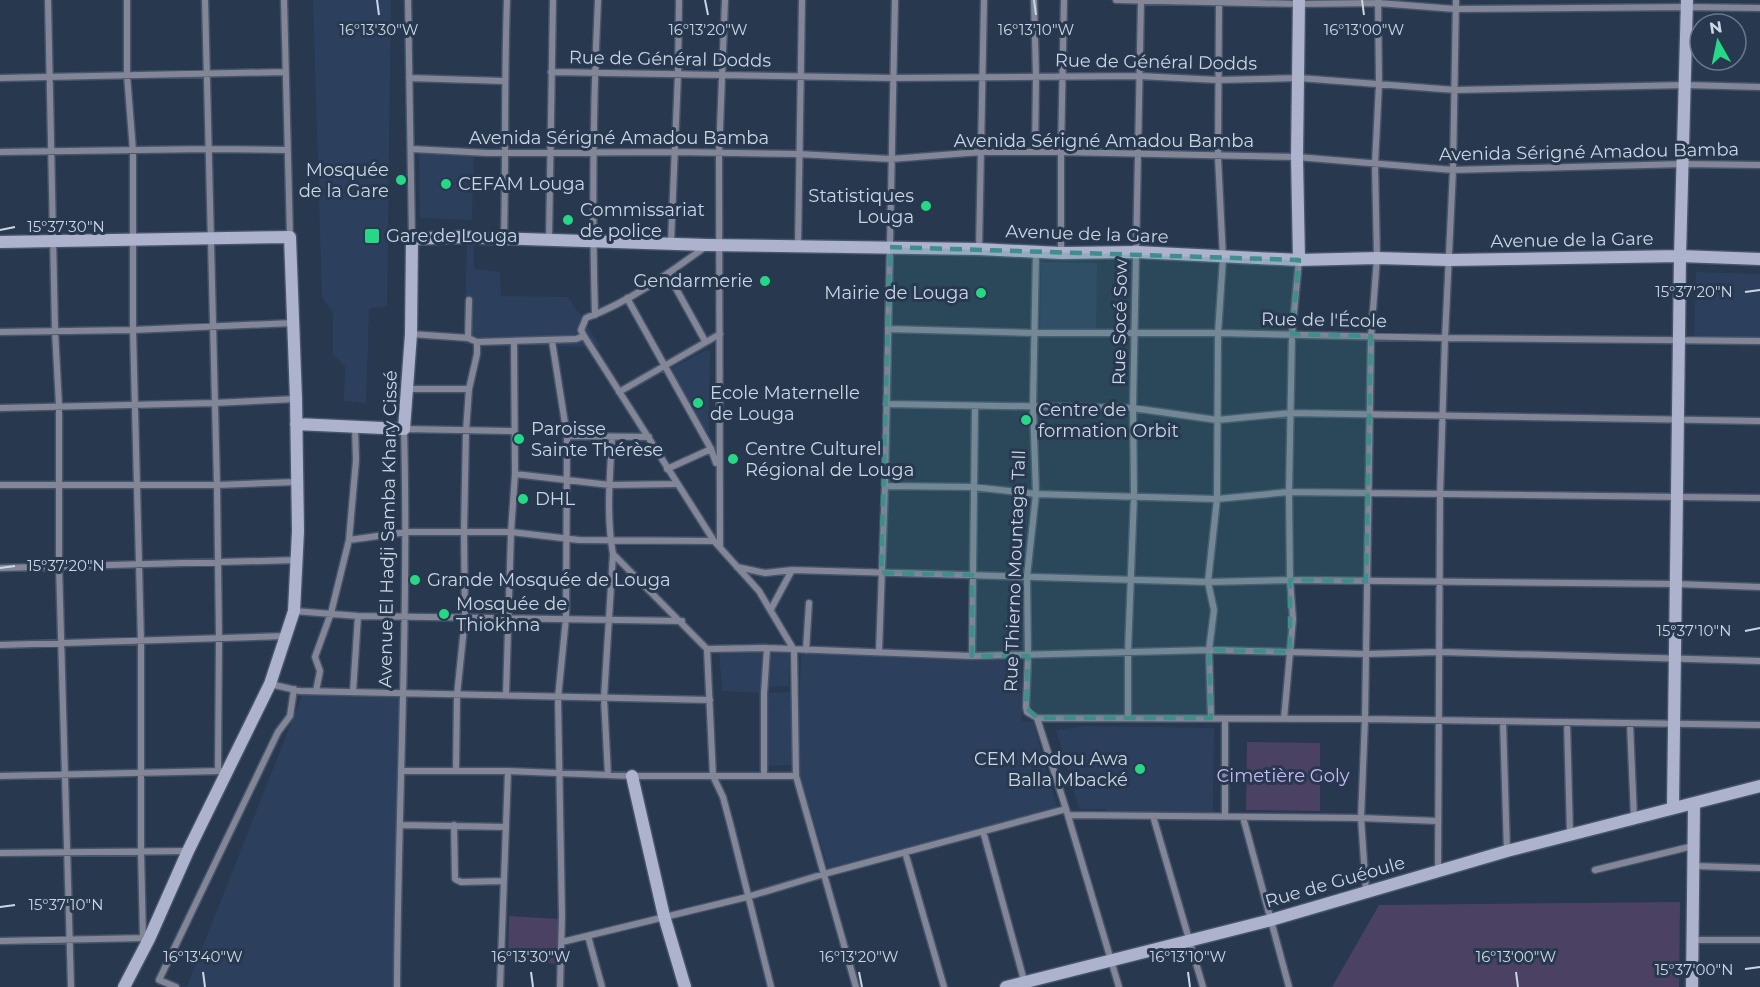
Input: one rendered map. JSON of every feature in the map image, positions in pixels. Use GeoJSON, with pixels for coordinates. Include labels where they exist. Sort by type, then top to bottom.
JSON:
{"type":"FeatureCollection","features":[{"type":"Feature","properties":{"kind":"street"},"geometry":{"type":"LineString","coordinates":[[48,0],[70,987]]}},
{"type":"Feature","properties":{"kind":"street"},"geometry":{"type":"LineString","coordinates":[[127,0],[127,75],[133,151],[133,330],[141,642],[141,851],[146,938]]}},
{"type":"Feature","properties":{"kind":"street"},"geometry":{"type":"LineString","coordinates":[[206,0],[223,771]]}},
{"type":"Feature","properties":{"kind":"street"},"geometry":{"type":"LineString","coordinates":[[124,987],[223,771],[270,684],[294,611],[298,560],[296,399],[286,150],[284,0]]}},
{"type":"Feature","properties":{"kind":"street","name":"Avenue El Hadji Samba Khary Cissé"},"geometry":{"type":"LineString","coordinates":[[397,987],[406,616],[407,532],[404,429],[411,334],[412,149],[408,0]]}},
{"type":"Feature","properties":{"kind":"street"},"geometry":{"type":"LineString","coordinates":[[504,238],[507,153],[504,81],[507,0]]}},
{"type":"Feature","properties":{"kind":"street"},"geometry":{"type":"LineString","coordinates":[[549,239],[553,0]]}},
{"type":"Feature","properties":{"kind":"street"},"geometry":{"type":"LineString","coordinates":[[595,315],[594,72],[598,0]]}},
{"type":"Feature","properties":{"kind":"street"},"geometry":{"type":"LineString","coordinates":[[671,242],[679,0]]}},
{"type":"Feature","properties":{"kind":"street"},"geometry":{"type":"LineString","coordinates":[[720,547],[718,468],[720,334],[714,245],[725,0]]}},
{"type":"Feature","properties":{"kind":"street"},"geometry":{"type":"LineString","coordinates":[[798,246],[802,0]]}},
{"type":"Feature","properties":{"kind":"street"},"geometry":{"type":"LineString","coordinates":[[879,652],[885,486],[895,0]]}},
{"type":"Feature","properties":{"kind":"street"},"geometry":{"type":"LineString","coordinates":[[980,249],[984,0]]}},
{"type":"Feature","properties":{"kind":"street"},"geometry":{"type":"LineString","coordinates":[[1034,0],[1035,152]]}},
{"type":"Feature","properties":{"kind":"street"},"geometry":{"type":"LineString","coordinates":[[1061,253],[1064,0]]}},
{"type":"Feature","properties":{"kind":"street"},"geometry":{"type":"LineString","coordinates":[[1116,0],[1378,2],[1455,9],[1687,3],[1760,8]]}},
{"type":"Feature","properties":{"kind":"street"},"geometry":{"type":"LineString","coordinates":[[1438,871],[1440,495],[1453,170],[1456,0]]}},
{"type":"Feature","properties":{"kind":"street","name":"Rue Socé Sow"},"geometry":{"type":"LineString","coordinates":[[1128,717],[1134,496],[1134,333],[1141,1]]}},
{"type":"Feature","properties":{"kind":"street"},"geometry":{"type":"LineString","coordinates":[[1211,718],[1209,650],[1214,610],[1208,582],[1217,499],[1218,333],[1223,258],[1218,157],[1219,2]]}},
{"type":"Feature","properties":{"kind":"street"},"geometry":{"type":"LineString","coordinates":[[1284,719],[1293,619],[1289,492],[1292,334],[1299,260],[1297,158],[1299,2]]}},
{"type":"Feature","properties":{"kind":"street"},"geometry":{"type":"LineString","coordinates":[[1366,891],[1361,818],[1365,719],[1371,336],[1377,258],[1375,164],[1379,84],[1378,2]]}},
{"type":"Feature","properties":{"kind":"street"},"geometry":{"type":"LineString","coordinates":[[1673,807],[1680,256],[1687,3]]}},
{"type":"Feature","properties":{"kind":"street"},"geometry":{"type":"LineString","coordinates":[[0,78],[285,72]]}},
{"type":"Feature","properties":{"kind":"street","name":"Rue de Général Dodds"},"geometry":{"type":"LineString","coordinates":[[551,72],[893,78],[1036,76],[1139,76],[1218,80],[1299,78],[1455,90],[1686,85],[1760,87]]}},
{"type":"Feature","properties":{"kind":"street"},"geometry":{"type":"LineString","coordinates":[[409,78],[504,81]]}},
{"type":"Feature","properties":{"kind":"street","name":"Avenida Sérigné Amadou Bamba"},"geometry":{"type":"LineString","coordinates":[[412,149],[507,153],[798,154],[891,159],[981,152],[1061,152],[1297,158],[1453,170],[1683,164],[1760,165]]}},
{"type":"Feature","properties":{"kind":"street"},"geometry":{"type":"LineString","coordinates":[[0,152],[286,150]]}},
{"type":"Feature","properties":{"kind":"street"},"geometry":{"type":"LineString","coordinates":[[0,242],[290,237]]}},
{"type":"Feature","properties":{"kind":"street","name":"Avenue de la Gare"},"geometry":{"type":"LineString","coordinates":[[412,239],[459,237],[714,245],[980,249],[1061,253],[1137,252],[1299,260],[1680,256],[1760,260]]}},
{"type":"Feature","properties":{"kind":"street"},"geometry":{"type":"LineString","coordinates":[[714,245],[627,298],[586,318],[581,330],[714,542],[759,591],[794,650],[796,776],[856,987]]}},
{"type":"Feature","properties":{"kind":"street","name":"Rue Thierno Mountaga Tall"},"geometry":{"type":"LineString","coordinates":[[1036,251],[1034,333],[1036,494],[1027,576],[1026,707],[1027,712],[1037,718]]}},
{"type":"Feature","properties":{"kind":"street"},"geometry":{"type":"LineString","coordinates":[[668,274],[705,341]]}},
{"type":"Feature","properties":{"kind":"street"},"geometry":{"type":"LineString","coordinates":[[627,298],[711,449],[718,468]]}},
{"type":"Feature","properties":{"kind":"street"},"geometry":{"type":"LineString","coordinates":[[468,338],[470,300]]}},
{"type":"Feature","properties":{"kind":"street"},"geometry":{"type":"LineString","coordinates":[[0,332],[133,330],[293,323]]}},
{"type":"Feature","properties":{"kind":"street","name":"Rue de l'École"},"geometry":{"type":"LineString","coordinates":[[888,329],[1034,333],[1218,333],[1760,341]]}},
{"type":"Feature","properties":{"kind":"street"},"geometry":{"type":"LineString","coordinates":[[411,334],[468,338],[477,342],[552,341],[584,336]]}},
{"type":"Feature","properties":{"kind":"street"},"geometry":{"type":"LineString","coordinates":[[618,392],[720,334]]}},
{"type":"Feature","properties":{"kind":"street"},"geometry":{"type":"LineString","coordinates":[[506,695],[515,474],[514,341]]}},
{"type":"Feature","properties":{"kind":"street"},"geometry":{"type":"LineString","coordinates":[[552,341],[567,436],[566,618],[558,698],[562,942],[560,987]]}},
{"type":"Feature","properties":{"kind":"street"},"geometry":{"type":"LineString","coordinates":[[456,770],[457,695],[465,618],[466,430],[469,389],[477,354],[477,342]]}},
{"type":"Feature","properties":{"kind":"street"},"geometry":{"type":"LineString","coordinates":[[408,389],[469,389]]}},
{"type":"Feature","properties":{"kind":"street"},"geometry":{"type":"LineString","coordinates":[[0,408],[58,405],[214,404],[296,399]]}},
{"type":"Feature","properties":{"kind":"street"},"geometry":{"type":"LineString","coordinates":[[886,404],[1133,408],[1217,420],[1291,413],[1760,421]]}},
{"type":"Feature","properties":{"kind":"street"},"geometry":{"type":"LineString","coordinates":[[972,656],[975,407]]}},
{"type":"Feature","properties":{"kind":"street"},"geometry":{"type":"LineString","coordinates":[[296,424],[355,428],[514,431]]}},
{"type":"Feature","properties":{"kind":"street"},"geometry":{"type":"LineString","coordinates":[[316,691],[320,671],[315,657],[331,613],[349,540],[356,460],[355,428]]}},
{"type":"Feature","properties":{"kind":"street"},"geometry":{"type":"LineString","coordinates":[[567,436],[649,437]]}},
{"type":"Feature","properties":{"kind":"street"},"geometry":{"type":"LineString","coordinates":[[608,775],[604,698],[613,554],[610,541],[612,437]]}},
{"type":"Feature","properties":{"kind":"street"},"geometry":{"type":"LineString","coordinates":[[668,469],[711,449]]}},
{"type":"Feature","properties":{"kind":"street"},"geometry":{"type":"LineString","coordinates":[[515,474],[610,484],[676,484]]}},
{"type":"Feature","properties":{"kind":"street"},"geometry":{"type":"LineString","coordinates":[[0,485],[217,485],[296,482]]}},
{"type":"Feature","properties":{"kind":"street"},"geometry":{"type":"LineString","coordinates":[[885,486],[973,488],[1036,494],[1217,499],[1289,492],[1760,498]]}},
{"type":"Feature","properties":{"kind":"street"},"geometry":{"type":"LineString","coordinates":[[349,540],[407,532],[511,532],[566,539],[714,542]]}},
{"type":"Feature","properties":{"kind":"street"},"geometry":{"type":"LineString","coordinates":[[613,554],[682,621],[707,649],[713,776],[725,807],[771,987]]}},
{"type":"Feature","properties":{"kind":"street"},"geometry":{"type":"LineString","coordinates":[[0,568],[298,560]]}},
{"type":"Feature","properties":{"kind":"street"},"geometry":{"type":"LineString","coordinates":[[737,567],[765,573],[792,570],[1208,582],[1290,580],[1760,586]]}},
{"type":"Feature","properties":{"kind":"street"},"geometry":{"type":"LineString","coordinates":[[771,609],[792,570]]}},
{"type":"Feature","properties":{"kind":"street"},"geometry":{"type":"LineString","coordinates":[[806,650],[809,603]]}},
{"type":"Feature","properties":{"kind":"street"},"geometry":{"type":"LineString","coordinates":[[294,611],[358,616],[682,621]]}},
{"type":"Feature","properties":{"kind":"street"},"geometry":{"type":"LineString","coordinates":[[353,692],[358,616]]}},
{"type":"Feature","properties":{"kind":"street"},"geometry":{"type":"LineString","coordinates":[[0,645],[285,636]]}},
{"type":"Feature","properties":{"kind":"street"},"geometry":{"type":"LineString","coordinates":[[707,649],[767,648],[972,656],[1209,650],[1366,654],[1440,652],[1760,661]]}},
{"type":"Feature","properties":{"kind":"street"},"geometry":{"type":"LineString","coordinates":[[764,776],[764,694],[767,648]]}},
{"type":"Feature","properties":{"kind":"street"},"geometry":{"type":"LineString","coordinates":[[270,684],[316,691],[710,700]]}},
{"type":"Feature","properties":{"kind":"street"},"geometry":{"type":"LineString","coordinates":[[176,987],[159,980],[278,732],[290,716],[294,689]]}},
{"type":"Feature","properties":{"kind":"street"},"geometry":{"type":"LineString","coordinates":[[1119,987],[1037,718],[1365,719],[1760,725]]}},
{"type":"Feature","properties":{"kind":"street"},"geometry":{"type":"LineString","coordinates":[[1225,816],[1226,719]]}},
{"type":"Feature","properties":{"kind":"street"},"geometry":{"type":"LineString","coordinates":[[1503,721],[1507,851]]}},
{"type":"Feature","properties":{"kind":"street"},"geometry":{"type":"LineString","coordinates":[[1567,722],[1570,834]]}},
{"type":"Feature","properties":{"kind":"street"},"geometry":{"type":"LineString","coordinates":[[1630,724],[1634,817]]}},
{"type":"Feature","properties":{"kind":"street"},"geometry":{"type":"LineString","coordinates":[[0,776],[223,771]]}},
{"type":"Feature","properties":{"kind":"street"},"geometry":{"type":"LineString","coordinates":[[401,771],[508,771],[632,776],[796,776]]}},
{"type":"Feature","properties":{"kind":"street"},"geometry":{"type":"LineString","coordinates":[[500,987],[508,771]]}},
{"type":"Feature","properties":{"kind":"street"},"geometry":{"type":"LineString","coordinates":[[632,776],[664,916],[685,987]]}},
{"type":"Feature","properties":{"kind":"street","name":"Rue de Guéoule"},"geometry":{"type":"LineString","coordinates":[[1006,987],[1026,985],[1111,960],[1271,920],[1507,851],[1760,786]]}},
{"type":"Feature","properties":{"kind":"street"},"geometry":{"type":"LineString","coordinates":[[1692,987],[1694,804]]}},
{"type":"Feature","properties":{"kind":"street"},"geometry":{"type":"LineString","coordinates":[[562,942],[747,897],[983,831],[1067,812],[1153,816],[1437,821]]}},
{"type":"Feature","properties":{"kind":"street"},"geometry":{"type":"LineString","coordinates":[[1153,816],[1203,987]]}},
{"type":"Feature","properties":{"kind":"street"},"geometry":{"type":"LineString","coordinates":[[1243,817],[1288,987]]}},
{"type":"Feature","properties":{"kind":"street"},"geometry":{"type":"LineString","coordinates":[[401,825],[506,827]]}},
{"type":"Feature","properties":{"kind":"street"},"geometry":{"type":"LineString","coordinates":[[454,825],[455,879],[461,882],[503,881]]}},
{"type":"Feature","properties":{"kind":"street"},"geometry":{"type":"LineString","coordinates":[[983,831],[1026,985]]}},
{"type":"Feature","properties":{"kind":"street"},"geometry":{"type":"LineString","coordinates":[[1595,870],[1693,846]]}},
{"type":"Feature","properties":{"kind":"street"},"geometry":{"type":"LineString","coordinates":[[0,854],[188,851]]}},
{"type":"Feature","properties":{"kind":"street"},"geometry":{"type":"LineString","coordinates":[[905,852],[944,987]]}},
{"type":"Feature","properties":{"kind":"street"},"geometry":{"type":"LineString","coordinates":[[1694,866],[1760,868]]}},
{"type":"Feature","properties":{"kind":"street"},"geometry":{"type":"LineString","coordinates":[[588,936],[602,987]]}},
{"type":"Feature","properties":{"kind":"street"},"geometry":{"type":"LineString","coordinates":[[0,941],[146,938]]}},
{"type":"Feature","properties":{"kind":"street"},"geometry":{"type":"LineString","coordinates":[[1693,940],[1760,940]]}},
{"type":"Feature","properties":{"kind":"highlighted area"},"geometry":{"type":"Polygon","coordinates":[[[890,247],[1299,260],[1292,334],[1371,336],[1366,581],[1290,580],[1290,652],[1209,650],[1211,718],[1037,718],[1026,707],[1028,656],[972,656],[972,575],[881,573],[890,247]]]}},
{"type":"Feature","properties":{"kind":"shaded area"},"geometry":{"type":"Polygon","coordinates":[[[313,0],[391,0],[387,306],[369,309],[366,403],[344,401],[345,366],[333,355],[333,314],[322,296],[313,0]]]}},
{"type":"Feature","properties":{"kind":"shaded area","name":"CEFAM Louga"},"geometry":{"type":"Polygon","coordinates":[[[419,149],[474,149],[472,220],[420,218],[419,149]]]}},
{"type":"Feature","properties":{"kind":"shaded area"},"geometry":{"type":"Polygon","coordinates":[[[467,242],[474,242],[474,269],[500,272],[501,296],[568,297],[601,347],[464,344],[467,242]]]}},
{"type":"Feature","properties":{"kind":"shaded area"},"geometry":{"type":"Polygon","coordinates":[[[1041,262],[1097,263],[1096,329],[1040,328],[1041,262]]]}},
{"type":"Feature","properties":{"kind":"shaded area"},"geometry":{"type":"Polygon","coordinates":[[[1696,272],[1760,274],[1760,340],[1694,338],[1696,272]]]}},
{"type":"Feature","properties":{"kind":"shaded area","name":"Ecole Maternelle de Louga"},"geometry":{"type":"Polygon","coordinates":[[[706,350],[710,352],[709,432],[704,434],[671,374],[672,368],[706,350]]]}},
{"type":"Feature","properties":{"kind":"shaded area"},"geometry":{"type":"Polygon","coordinates":[[[765,642],[759,693],[722,691],[719,648],[765,642]]]}},
{"type":"Feature","properties":{"kind":"shaded area"},"geometry":{"type":"Polygon","coordinates":[[[789,650],[789,686],[768,687],[768,653],[789,650]]]}},
{"type":"Feature","properties":{"kind":"shaded area"},"geometry":{"type":"Polygon","coordinates":[[[801,653],[1021,657],[1022,721],[1033,722],[1058,810],[829,870],[798,769],[801,653]]]}},
{"type":"Feature","properties":{"kind":"shaded area"},"geometry":{"type":"Polygon","coordinates":[[[795,692],[792,765],[768,766],[769,693],[795,692]]]}},
{"type":"Feature","properties":{"kind":"shaded area"},"geometry":{"type":"Polygon","coordinates":[[[303,693],[408,695],[398,987],[165,987],[187,986],[303,693]]]}},
{"type":"Feature","properties":{"kind":"shaded area","name":"CEM Modou Awa Balla Mbacké"},"geometry":{"type":"Polygon","coordinates":[[[1085,726],[1214,728],[1213,814],[1107,814],[1106,809],[1079,809],[1056,730],[1085,726]]]}},
{"type":"Feature","properties":{"kind":"green space","name":"Cimetière Goly"},"geometry":{"type":"Polygon","coordinates":[[[1247,742],[1320,743],[1320,811],[1246,810],[1247,742]]]}},
{"type":"Feature","properties":{"kind":"green space"},"geometry":{"type":"Polygon","coordinates":[[[1680,902],[1679,987],[1332,987],[1379,905],[1680,902]]]}},
{"type":"Feature","properties":{"kind":"green space"},"geometry":{"type":"Polygon","coordinates":[[[509,916],[559,919],[558,964],[508,959],[509,916]]]}},
{"type":"Feature","properties":{"kind":"place","name":"Mosquée de la Gare"},"geometry":{"type":"Point","coordinates":[401,180]}},
{"type":"Feature","properties":{"kind":"place","name":"CEFAM Louga"},"geometry":{"type":"Point","coordinates":[446,184]}},
{"type":"Feature","properties":{"kind":"place","name":"Statistiques Louga"},"geometry":{"type":"Point","coordinates":[926,206]}},
{"type":"Feature","properties":{"kind":"place","name":"Commissariat de police"},"geometry":{"type":"Point","coordinates":[568,220]}},
{"type":"Feature","properties":{"kind":"place","name":"Gare de Louga"},"geometry":{"type":"Point","coordinates":[372,236]}},
{"type":"Feature","properties":{"kind":"place","name":"Gendarmerie"},"geometry":{"type":"Point","coordinates":[765,281]}},
{"type":"Feature","properties":{"kind":"place","name":"Mairie de Louga"},"geometry":{"type":"Point","coordinates":[981,293]}},
{"type":"Feature","properties":{"kind":"place","name":"Ecole Maternelle de Louga"},"geometry":{"type":"Point","coordinates":[698,403]}},
{"type":"Feature","properties":{"kind":"place","name":"Centre de formation Orbit"},"geometry":{"type":"Point","coordinates":[1026,420]}},
{"type":"Feature","properties":{"kind":"place","name":"Paroisse Sainte Thérèse"},"geometry":{"type":"Point","coordinates":[519,439]}},
{"type":"Feature","properties":{"kind":"place","name":"Centre Culturel Régional de Louga"},"geometry":{"type":"Point","coordinates":[733,459]}},
{"type":"Feature","properties":{"kind":"place","name":"DHL"},"geometry":{"type":"Point","coordinates":[523,499]}},
{"type":"Feature","properties":{"kind":"place","name":"Grande Mosquée de Louga"},"geometry":{"type":"Point","coordinates":[415,580]}},
{"type":"Feature","properties":{"kind":"place","name":"Mosquée de Thiokhna"},"geometry":{"type":"Point","coordinates":[444,614]}},
{"type":"Feature","properties":{"kind":"place","name":"CEM Modou Awa Balla Mbacké"},"geometry":{"type":"Point","coordinates":[1140,769]}}]}
